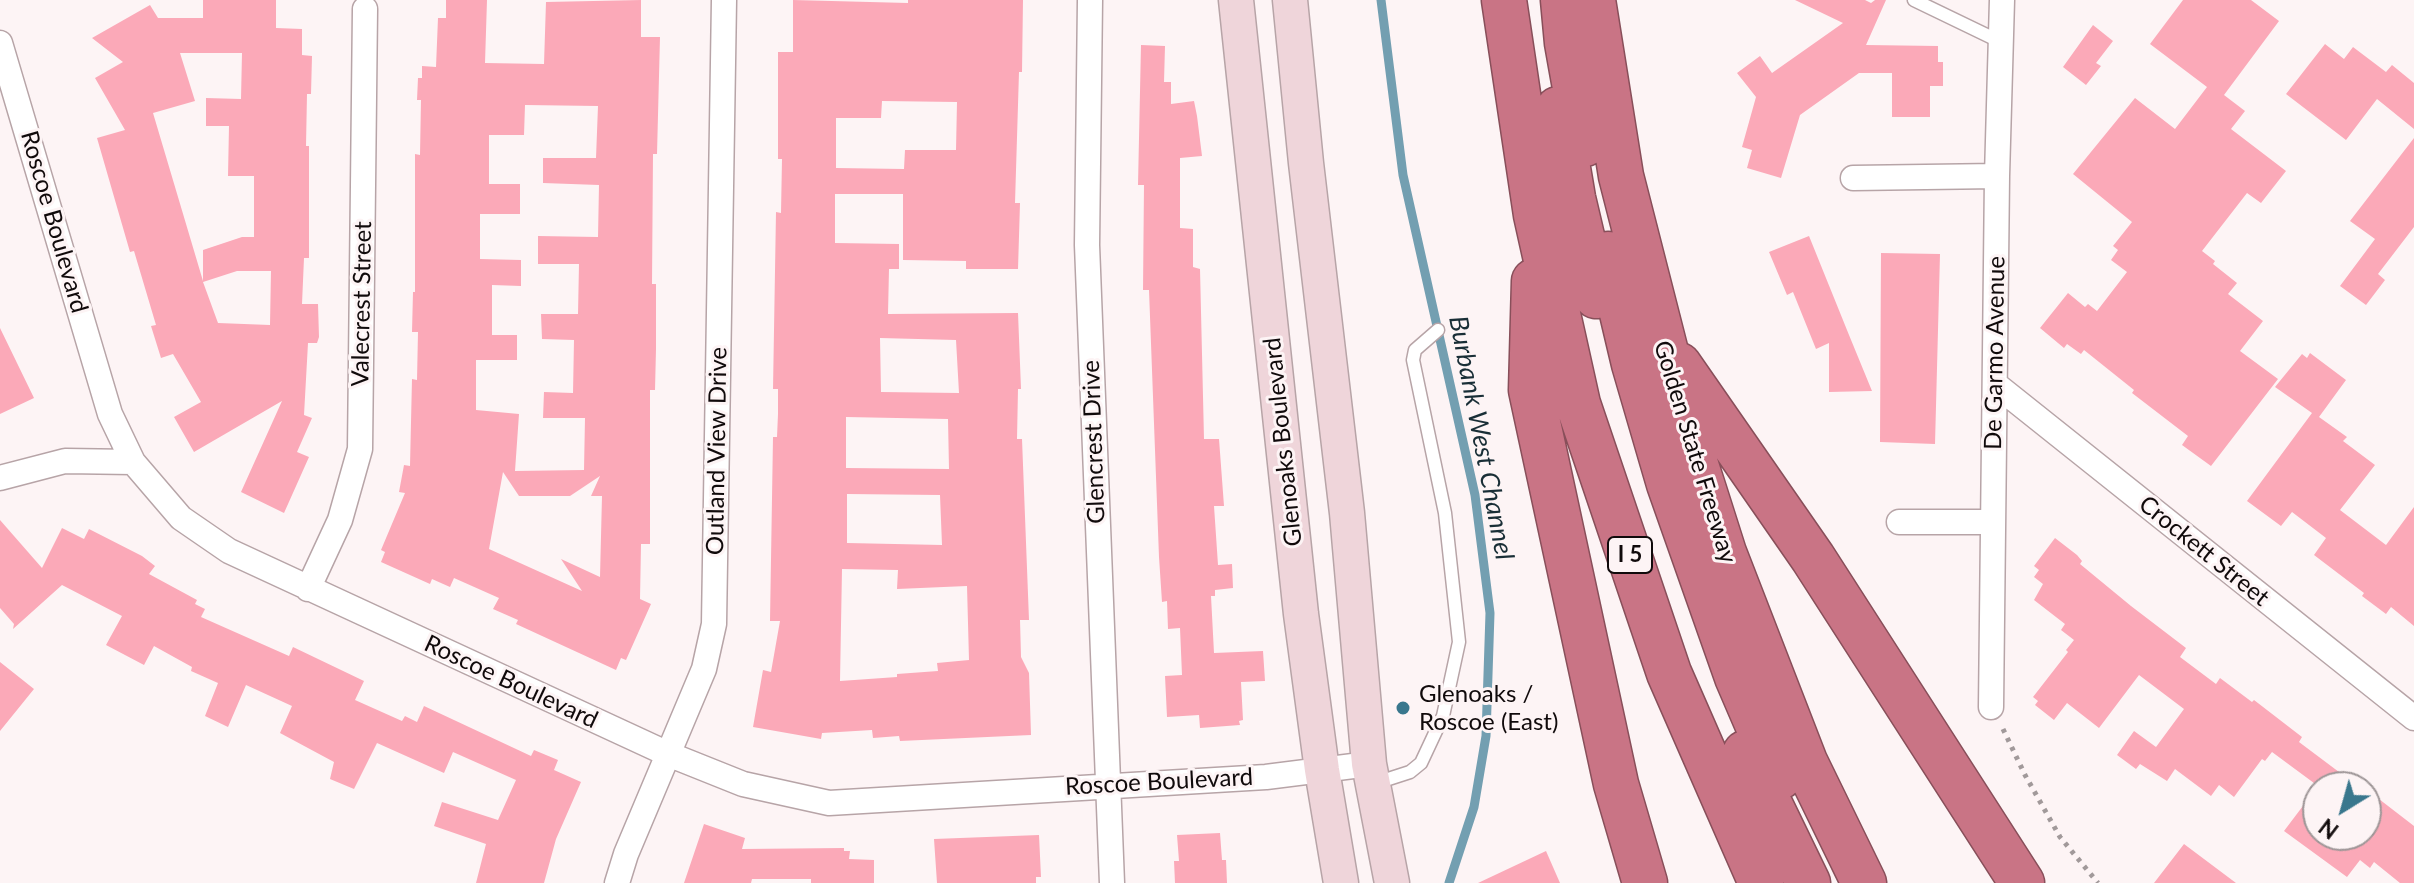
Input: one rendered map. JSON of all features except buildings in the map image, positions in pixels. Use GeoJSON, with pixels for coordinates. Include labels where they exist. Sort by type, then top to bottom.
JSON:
{"type":"FeatureCollection","features":[{"type":"Feature","properties":{"kind":"highway","name":"I 5"},"geometry":{"type":"LineString","coordinates":[[1504,0],[1536,215],[1578,404],[1669,673],[1761,883]]}},
{"type":"Feature","properties":{"kind":"highway"},"geometry":{"type":"LineString","coordinates":[[1541,0],[1573,198],[1613,364],[1660,522],[1724,706],[1808,883]]}},
{"type":"Feature","properties":{"kind":"highway"},"geometry":{"type":"LineString","coordinates":[[1563,0],[1567,43],[1597,208],[1634,364],[1669,484],[1737,677],[1773,762],[1833,883]]}},
{"type":"Feature","properties":{"kind":"highway","name":"Golden State Freeway"},"geometry":{"type":"LineString","coordinates":[[1593,0],[1621,176],[1690,446],[1724,553],[1805,762],[1864,883]]}},
{"type":"Feature","properties":{"kind":"highway"},"geometry":{"type":"LineString","coordinates":[[1536,215],[1531,390],[1616,784],[1645,883]]}},
{"type":"Feature","properties":{"kind":"highway"},"geometry":{"type":"LineString","coordinates":[[1660,338],[1813,558],[2022,883]]}},
{"type":"Feature","properties":{"kind":"main road","name":"Glenoaks Boulevard"},"geometry":{"type":"LineString","coordinates":[[1236,0],[1301,614],[1341,883]]}},
{"type":"Feature","properties":{"kind":"main road"},"geometry":{"type":"LineString","coordinates":[[1290,0],[1347,513],[1371,774],[1392,883]]}},
{"type":"Feature","properties":{"kind":"street","name":"Outland View Drive"},"geometry":{"type":"LineString","coordinates":[[617,883],[626,854],[704,669],[714,624],[724,0]]}},
{"type":"Feature","properties":{"kind":"street","name":"Glencrest Drive"},"geometry":{"type":"LineString","coordinates":[[1090,0],[1087,245],[1112,883]]}},
{"type":"Feature","properties":{"kind":"street","name":"De Garmo Avenue"},"geometry":{"type":"LineString","coordinates":[[1991,707],[2002,0]]}},
{"type":"Feature","properties":{"kind":"street","name":"Valecrest Street"},"geometry":{"type":"LineString","coordinates":[[308,589],[340,520],[360,449],[365,9]]}},
{"type":"Feature","properties":{"kind":"street","name":"Roscoe Boulevard"},"geometry":{"type":"LineString","coordinates":[[0,43],[110,414],[133,462],[181,518],[229,551],[668,754],[743,784],[829,803],[1266,777],[1322,770],[1371,774]]}},
{"type":"Feature","properties":{"kind":"street"},"geometry":{"type":"LineString","coordinates":[[1853,178],[1997,176]]}},
{"type":"Feature","properties":{"kind":"street","name":"Crockett Street"},"geometry":{"type":"LineString","coordinates":[[1995,384],[2414,718]]}},
{"type":"Feature","properties":{"kind":"street"},"geometry":{"type":"LineString","coordinates":[[0,478],[65,461],[133,462]]}},
{"type":"Feature","properties":{"kind":"street"},"geometry":{"type":"LineString","coordinates":[[1899,522],[1993,522]]}},
{"type":"Feature","properties":{"kind":"lane"},"geometry":{"type":"LineString","coordinates":[[1914,0],[2001,42]]}},
{"type":"Feature","properties":{"kind":"lane"},"geometry":{"type":"LineString","coordinates":[[1371,774],[1410,772],[1421,763],[1443,716],[1459,642],[1445,513],[1413,360],[1415,350],[1438,330]]}},
{"type":"Feature","properties":{"kind":"path"},"geometry":{"type":"LineString","coordinates":[[1991,707],[2049,819],[2066,846],[2098,883]]}},
{"type":"Feature","properties":{"kind":"waterway","name":"Burbank West Channel"},"geometry":{"type":"LineString","coordinates":[[1381,0],[1403,175],[1475,495],[1490,613],[1486,736],[1474,807],[1449,883]]}},
{"type":"Feature","properties":{"kind":"place","name":"Glenoaks / Roscoe (East)"},"geometry":{"type":"Point","coordinates":[1403,708]}}]}
